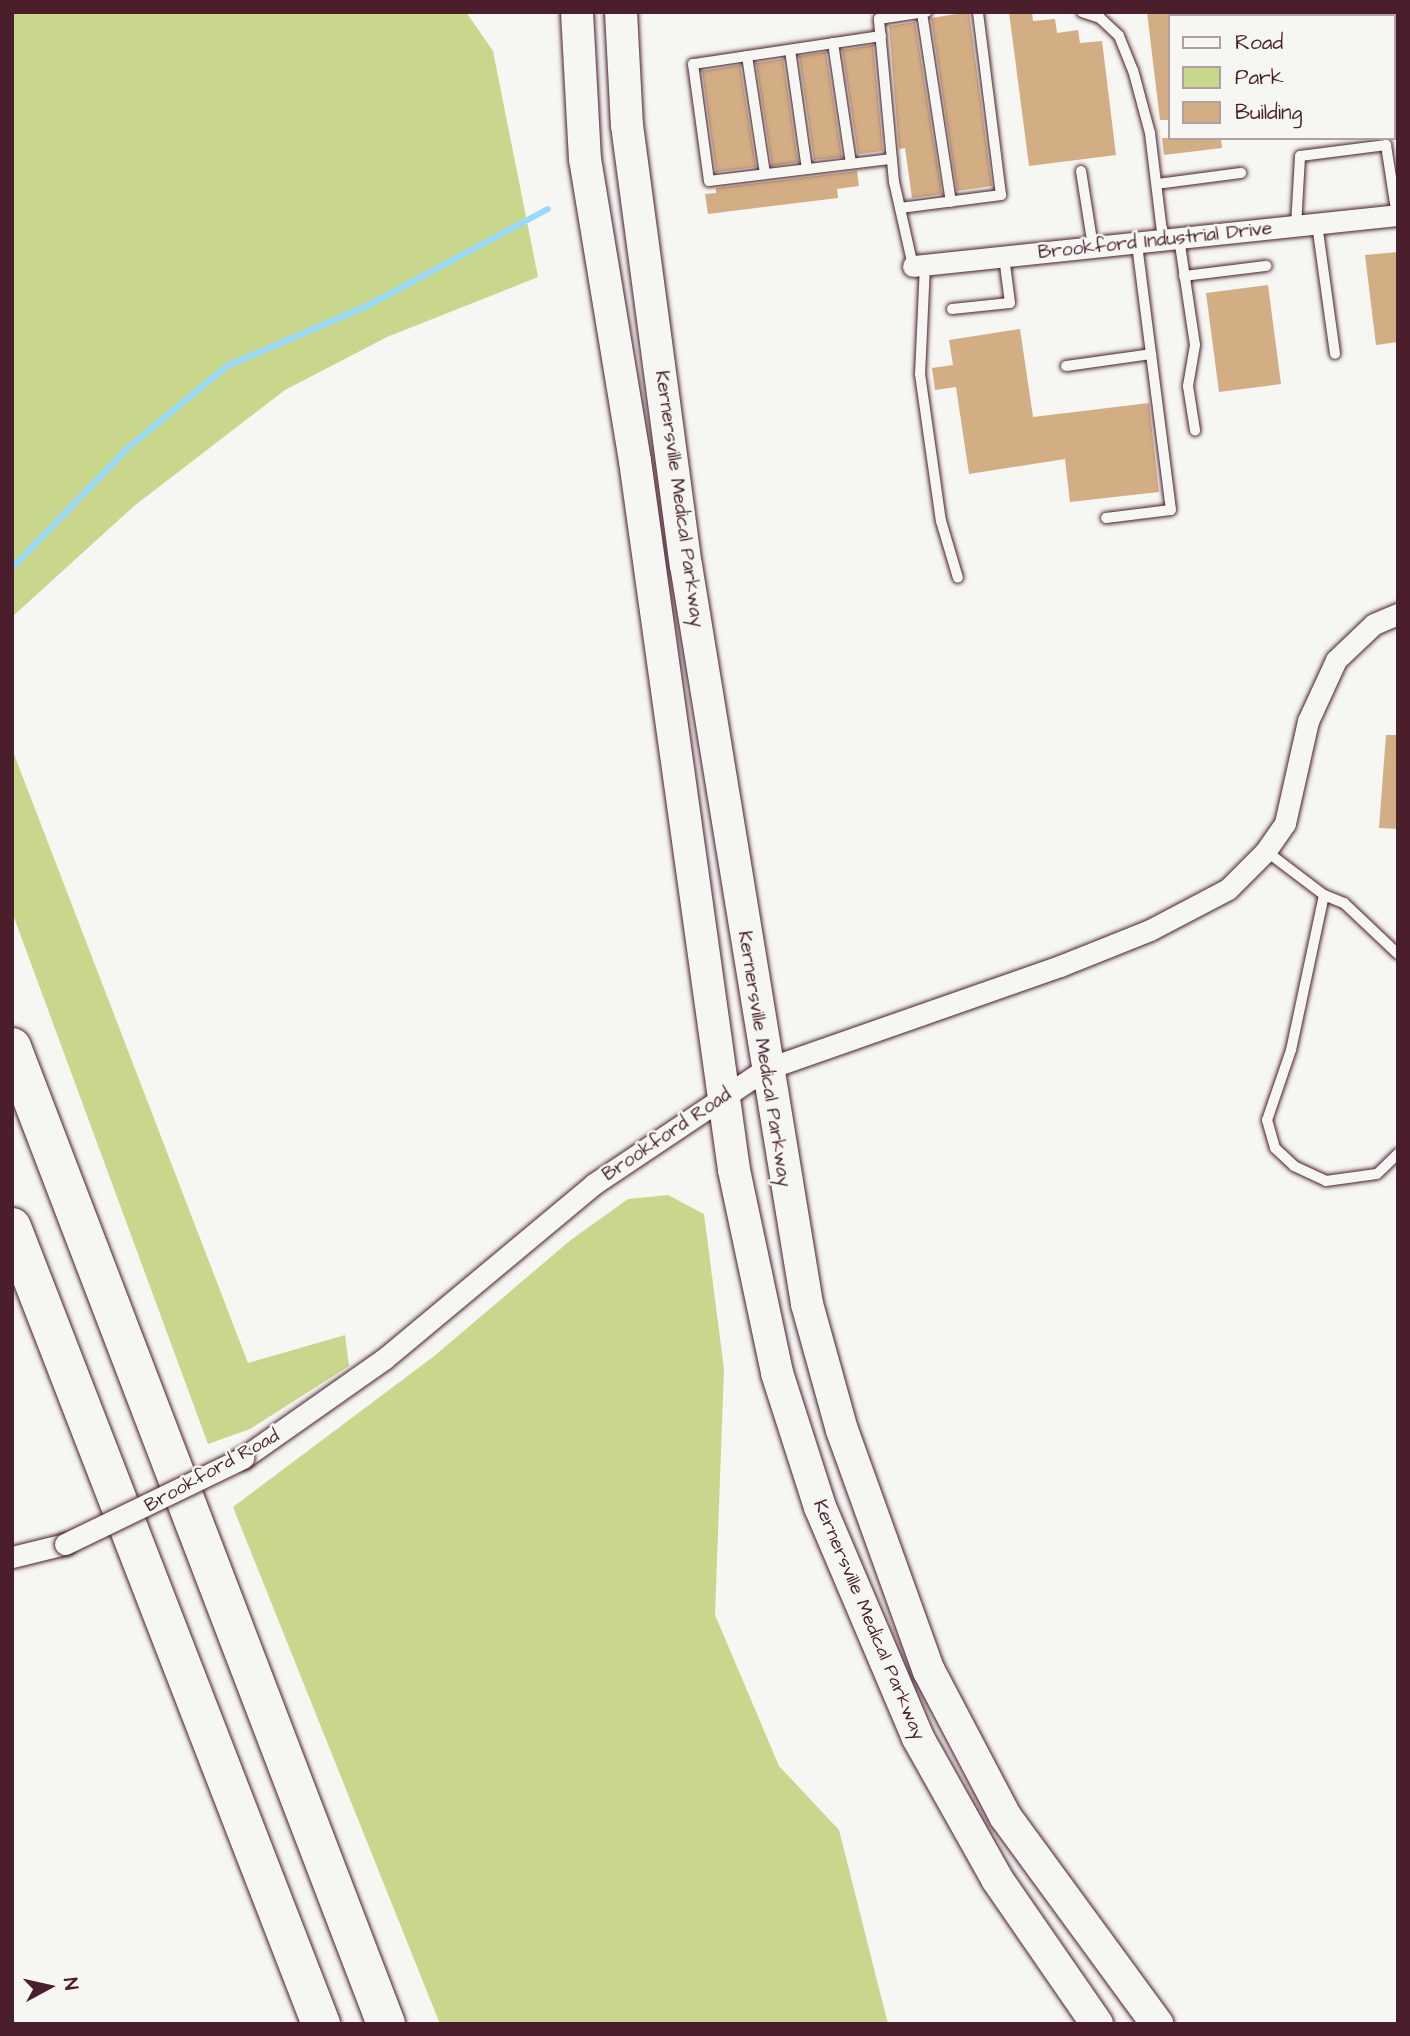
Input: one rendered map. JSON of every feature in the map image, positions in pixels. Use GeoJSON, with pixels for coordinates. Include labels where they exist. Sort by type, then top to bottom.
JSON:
{"type":"FeatureCollection","features":[{"type":"Feature","properties":{"kind":"highway"},"geometry":{"type":"LineString","coordinates":[[12,1047],[386,2024]]}},
{"type":"Feature","properties":{"kind":"highway"},"geometry":{"type":"LineString","coordinates":[[12,1227],[321,2024]]}},
{"type":"Feature","properties":{"kind":"main road","name":"Kernersville Medical Parkway"},"geometry":{"type":"LineString","coordinates":[[577,12],[585,159],[641,517],[723,1097],[777,1373],[820,1507],[896,1687],[996,1878],[1097,2024]]}},
{"type":"Feature","properties":{"kind":"main road","name":"Kernersville Medical Parkway"},"geometry":{"type":"LineString","coordinates":[[621,12],[627,125],[680,511],[797,1263],[821,1359],[929,1671],[1005,1815],[1157,2024]]}},
{"type":"Feature","properties":{"kind":"main road"},"geometry":{"type":"LineString","coordinates":[[641,517],[680,511]]}},
{"type":"Feature","properties":{"kind":"main road"},"geometry":{"type":"LineString","coordinates":[[896,1687],[929,1671]]}},
{"type":"Feature","properties":{"kind":"street","name":"Brookford Industrial Drive"},"geometry":{"type":"LineString","coordinates":[[919,266],[1397,216]]}},
{"type":"Feature","properties":{"kind":"street","name":"Brookford Road"},"geometry":{"type":"LineString","coordinates":[[12,1557],[65,1544],[243,1458],[384,1359],[594,1184],[766,1069],[1150,930],[1228,889],[1266,851],[1294,798],[1308,721],[1336,660],[1374,624],[1398,614]]}},
{"type":"Feature","properties":{"kind":"lane"},"geometry":{"type":"LineString","coordinates":[[900,208],[1001,195],[978,12]]}},
{"type":"Feature","properties":{"kind":"lane"},"geometry":{"type":"LineString","coordinates":[[1082,12],[1100,18],[1119,36],[1150,133],[1157,184],[1184,276],[1195,345],[1188,386],[1195,430]]}},
{"type":"Feature","properties":{"kind":"lane"},"geometry":{"type":"LineString","coordinates":[[951,202],[924,13],[879,19],[892,159],[900,208],[919,266],[920,373],[941,521],[958,578]]}},
{"type":"Feature","properties":{"kind":"lane"},"geometry":{"type":"LineString","coordinates":[[881,36],[693,64],[709,181],[892,159]]}},
{"type":"Feature","properties":{"kind":"lane"},"geometry":{"type":"LineString","coordinates":[[833,43],[851,163]]}},
{"type":"Feature","properties":{"kind":"lane"},"geometry":{"type":"LineString","coordinates":[[790,50],[807,169]]}},
{"type":"Feature","properties":{"kind":"lane"},"geometry":{"type":"LineString","coordinates":[[747,56],[765,174]]}},
{"type":"Feature","properties":{"kind":"lane"},"geometry":{"type":"LineString","coordinates":[[1335,354],[1306,225],[1300,156],[1387,142],[1397,216]]}},
{"type":"Feature","properties":{"kind":"lane"},"geometry":{"type":"LineString","coordinates":[[1081,171],[1093,247]]}},
{"type":"Feature","properties":{"kind":"lane"},"geometry":{"type":"LineString","coordinates":[[1157,184],[1241,173]]}},
{"type":"Feature","properties":{"kind":"lane"},"geometry":{"type":"LineString","coordinates":[[1106,518],[1171,510],[1137,243]]}},
{"type":"Feature","properties":{"kind":"lane"},"geometry":{"type":"LineString","coordinates":[[951,309],[1010,303],[1004,257]]}},
{"type":"Feature","properties":{"kind":"lane"},"geometry":{"type":"LineString","coordinates":[[1184,276],[1266,266]]}},
{"type":"Feature","properties":{"kind":"lane"},"geometry":{"type":"LineString","coordinates":[[1066,366],[1151,354]]}},
{"type":"Feature","properties":{"kind":"lane"},"geometry":{"type":"LineString","coordinates":[[1266,851],[1324,895],[1344,903],[1398,954]]}},
{"type":"Feature","properties":{"kind":"lane"},"geometry":{"type":"LineString","coordinates":[[1324,895],[1291,1050],[1267,1120],[1275,1148],[1294,1166],[1326,1181],[1377,1174],[1398,1154]]}},
{"type":"Feature","properties":{"kind":"green space"},"geometry":{"type":"Polygon","coordinates":[[[12,12],[466,12],[493,51],[538,277],[387,337],[285,390],[134,506],[12,617],[12,12]]]}},
{"type":"Feature","properties":{"kind":"green space"},"geometry":{"type":"Polygon","coordinates":[[[12,749],[248,1363],[345,1335],[349,1366],[250,1429],[208,1444],[12,912],[12,749]]]}},
{"type":"Feature","properties":{"kind":"green space"},"geometry":{"type":"Polygon","coordinates":[[[668,1195],[704,1214],[724,1369],[715,1615],[779,1766],[839,1830],[888,2024],[440,2024],[233,1507],[433,1357],[572,1239],[628,1199],[668,1195]]]}},
{"type":"Feature","properties":{"kind":"building"},"geometry":{"type":"Polygon","coordinates":[[[969,12],[992,186],[957,191],[931,18],[969,12]]]}},
{"type":"Feature","properties":{"kind":"building"},"geometry":{"type":"Polygon","coordinates":[[[1009,12],[1032,12],[1033,21],[1055,19],[1057,33],[1078,30],[1080,43],[1102,41],[1116,155],[1029,166],[1009,12]]]}},
{"type":"Feature","properties":{"kind":"building"},"geometry":{"type":"Polygon","coordinates":[[[1147,12],[1170,12],[1168,120],[1160,120],[1147,12]]]}},
{"type":"Feature","properties":{"kind":"building"},"geometry":{"type":"Polygon","coordinates":[[[915,22],[942,194],[912,198],[905,148],[899,149],[889,26],[915,22]]]}},
{"type":"Feature","properties":{"kind":"building"},"geometry":{"type":"Polygon","coordinates":[[[873,45],[883,151],[858,154],[842,50],[873,45]]]}},
{"type":"Feature","properties":{"kind":"building"},"geometry":{"type":"Polygon","coordinates":[[[826,52],[842,157],[814,160],[799,56],[826,52]]]}},
{"type":"Feature","properties":{"kind":"building"},"geometry":{"type":"Polygon","coordinates":[[[783,59],[798,162],[772,166],[756,63],[783,59]]]}},
{"type":"Feature","properties":{"kind":"building"},"geometry":{"type":"Polygon","coordinates":[[[740,65],[756,167],[716,172],[702,71],[740,65]]]}},
{"type":"Feature","properties":{"kind":"building"},"geometry":{"type":"Polygon","coordinates":[[[1162,138],[1221,140],[1222,148],[1164,155],[1162,138]]]}},
{"type":"Feature","properties":{"kind":"building"},"geometry":{"type":"Polygon","coordinates":[[[857,171],[859,186],[837,189],[838,198],[708,214],[705,194],[716,193],[716,188],[857,171]]]}},
{"type":"Feature","properties":{"kind":"building"},"geometry":{"type":"Polygon","coordinates":[[[1398,252],[1398,342],[1376,345],[1365,255],[1398,252]]]}},
{"type":"Feature","properties":{"kind":"building"},"geometry":{"type":"Polygon","coordinates":[[[1268,285],[1281,384],[1219,392],[1206,293],[1268,285]]]}},
{"type":"Feature","properties":{"kind":"building"},"geometry":{"type":"Polygon","coordinates":[[[1020,329],[1033,417],[1149,403],[1159,492],[1070,502],[1065,459],[969,474],[956,387],[935,390],[932,368],[953,365],[949,340],[1020,329]]]}},
{"type":"Feature","properties":{"kind":"building"},"geometry":{"type":"Polygon","coordinates":[[[1386,735],[1398,735],[1398,829],[1379,828],[1386,735]]]}},
{"type":"Feature","properties":{"kind":"waterway"},"geometry":{"type":"LineString","coordinates":[[12,568],[130,446],[227,366],[367,306],[548,209]]}}]}
